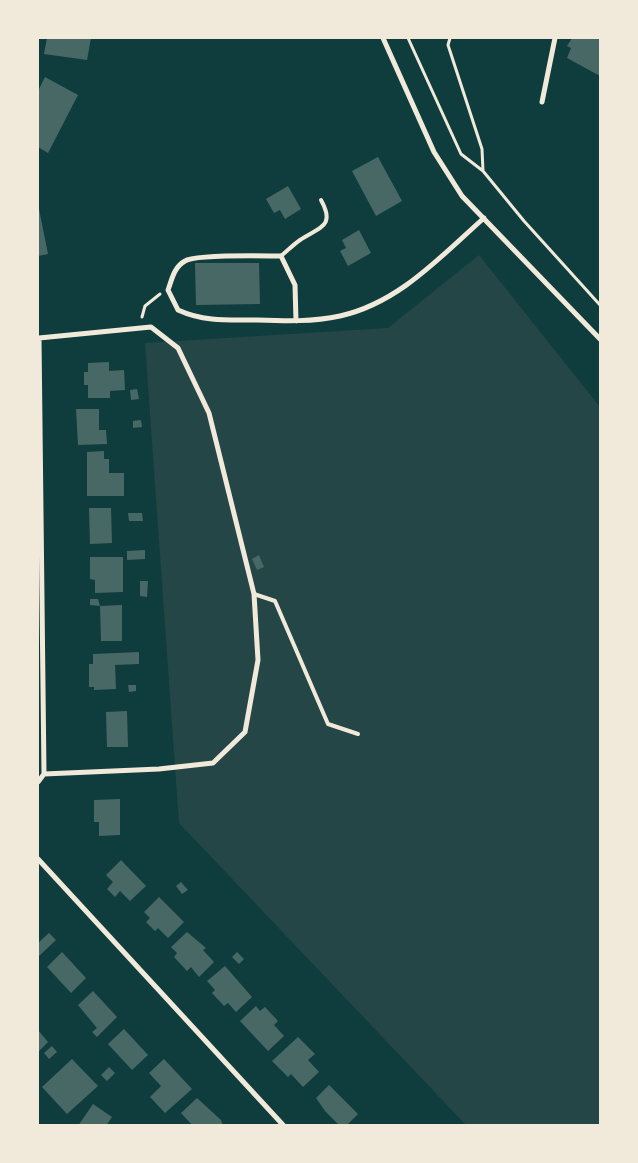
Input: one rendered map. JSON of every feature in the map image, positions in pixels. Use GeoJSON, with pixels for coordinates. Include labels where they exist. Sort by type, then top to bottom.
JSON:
{"type":"FeatureCollection","features":[{"type":"Feature","properties":{"kind":"street"},"geometry":{"type":"LineString","coordinates":[[383,38],[434,152],[462,196],[600,338]]}},
{"type":"Feature","properties":{"kind":"street"},"geometry":{"type":"LineString","coordinates":[[542,102],[555,38]]}},
{"type":"Feature","properties":{"kind":"street"},"geometry":{"type":"LineString","coordinates":[[296,321],[295,285],[281,256],[199,257],[186,260],[175,270],[168,290],[178,310],[200,319],[296,321],[342,315],[369,306],[406,287],[484,218]]}},
{"type":"Feature","properties":{"kind":"street"},"geometry":{"type":"LineString","coordinates":[[38,782],[44,774],[39,338],[151,327],[178,348],[209,414],[254,594],[258,660],[245,732],[213,763],[159,769],[44,774]]}},
{"type":"Feature","properties":{"kind":"street"},"geometry":{"type":"LineString","coordinates":[[38,860],[284,1126]]}},
{"type":"Feature","properties":{"kind":"lane"},"geometry":{"type":"LineString","coordinates":[[281,256],[299,240],[324,226],[327,214],[321,200]]}},
{"type":"Feature","properties":{"kind":"lane"},"geometry":{"type":"LineString","coordinates":[[254,594],[275,601],[328,724],[358,734]]}},
{"type":"Feature","properties":{"kind":"path"},"geometry":{"type":"LineString","coordinates":[[408,38],[461,154],[483,171],[524,222],[600,305]]}},
{"type":"Feature","properties":{"kind":"path"},"geometry":{"type":"LineString","coordinates":[[450,38],[448,45],[482,149],[483,171]]}},
{"type":"Feature","properties":{"kind":"path"},"geometry":{"type":"LineString","coordinates":[[142,328],[142,314],[145,306],[168,290]]}},
{"type":"Feature","properties":{"kind":"shaded area"},"geometry":{"type":"Polygon","coordinates":[[[479,255],[600,407],[600,1125],[466,1125],[179,823],[145,343],[388,328],[479,255]]]}},
{"type":"Feature","properties":{"kind":"building"},"geometry":{"type":"Polygon","coordinates":[[[47,38],[91,38],[87,60],[44,54],[47,38]]]}},
{"type":"Feature","properties":{"kind":"building"},"geometry":{"type":"Polygon","coordinates":[[[572,38],[600,38],[600,76],[567,58],[571,48],[567,46],[572,38]]]}},
{"type":"Feature","properties":{"kind":"building"},"geometry":{"type":"Polygon","coordinates":[[[45,77],[78,95],[48,153],[38,147],[38,91],[45,77]]]}},
{"type":"Feature","properties":{"kind":"building"},"geometry":{"type":"Polygon","coordinates":[[[378,157],[402,201],[376,216],[352,171],[378,157]]]}},
{"type":"Feature","properties":{"kind":"building"},"geometry":{"type":"Polygon","coordinates":[[[288,186],[301,209],[285,219],[280,210],[274,213],[266,199],[288,186]]]}},
{"type":"Feature","properties":{"kind":"building"},"geometry":{"type":"Polygon","coordinates":[[[38,204],[48,254],[38,256],[38,204]]]}},
{"type":"Feature","properties":{"kind":"building"},"geometry":{"type":"Polygon","coordinates":[[[359,230],[371,253],[348,266],[340,251],[346,248],[342,240],[359,230]]]}},
{"type":"Feature","properties":{"kind":"building"},"geometry":{"type":"Polygon","coordinates":[[[195,263],[259,263],[260,304],[196,305],[195,263]]]}},
{"type":"Feature","properties":{"kind":"building"},"geometry":{"type":"Polygon","coordinates":[[[109,362],[109,371],[124,370],[125,390],[110,391],[110,398],[88,398],[88,385],[84,385],[84,372],[88,372],[88,363],[109,362]]]}},
{"type":"Feature","properties":{"kind":"building"},"geometry":{"type":"Polygon","coordinates":[[[137,389],[139,399],[131,400],[130,390],[137,389]]]}},
{"type":"Feature","properties":{"kind":"building"},"geometry":{"type":"Polygon","coordinates":[[[76,409],[99,409],[99,430],[106,430],[107,444],[78,445],[76,409]]]}},
{"type":"Feature","properties":{"kind":"building"},"geometry":{"type":"Polygon","coordinates":[[[141,420],[142,427],[133,428],[133,421],[141,420]]]}},
{"type":"Feature","properties":{"kind":"building"},"geometry":{"type":"Polygon","coordinates":[[[104,451],[104,459],[109,459],[109,473],[124,473],[124,496],[87,496],[87,452],[104,451]]]}},
{"type":"Feature","properties":{"kind":"building"},"geometry":{"type":"Polygon","coordinates":[[[89,508],[111,508],[112,543],[90,544],[89,508]]]}},
{"type":"Feature","properties":{"kind":"building"},"geometry":{"type":"Polygon","coordinates":[[[128,513],[142,513],[143,521],[129,521],[128,513]]]}},
{"type":"Feature","properties":{"kind":"building"},"geometry":{"type":"Polygon","coordinates":[[[145,550],[145,559],[127,560],[127,551],[145,550]]]}},
{"type":"Feature","properties":{"kind":"building"},"geometry":{"type":"Polygon","coordinates":[[[259,555],[264,567],[257,570],[252,559],[259,555]]]}},
{"type":"Feature","properties":{"kind":"building"},"geometry":{"type":"Polygon","coordinates":[[[90,557],[123,557],[123,592],[95,593],[95,580],[90,579],[90,557]]]}},
{"type":"Feature","properties":{"kind":"building"},"geometry":{"type":"Polygon","coordinates":[[[140,581],[148,581],[147,597],[140,596],[140,581]]]}},
{"type":"Feature","properties":{"kind":"building"},"geometry":{"type":"Polygon","coordinates":[[[90,599],[98,599],[100,606],[90,605],[90,599]]]}},
{"type":"Feature","properties":{"kind":"building"},"geometry":{"type":"Polygon","coordinates":[[[122,605],[122,641],[101,641],[100,606],[122,605]]]}},
{"type":"Feature","properties":{"kind":"building"},"geometry":{"type":"Polygon","coordinates":[[[139,652],[139,664],[115,665],[116,689],[94,690],[94,687],[89,687],[89,664],[93,664],[93,654],[139,652]]]}},
{"type":"Feature","properties":{"kind":"building"},"geometry":{"type":"Polygon","coordinates":[[[128,685],[136,685],[136,691],[129,692],[128,685]]]}},
{"type":"Feature","properties":{"kind":"building"},"geometry":{"type":"Polygon","coordinates":[[[127,711],[128,747],[107,747],[106,712],[127,711]]]}},
{"type":"Feature","properties":{"kind":"building"},"geometry":{"type":"Polygon","coordinates":[[[120,799],[120,835],[99,836],[99,822],[94,822],[94,800],[120,799]]]}},
{"type":"Feature","properties":{"kind":"building"},"geometry":{"type":"Polygon","coordinates":[[[121,860],[146,886],[130,901],[120,891],[115,897],[107,889],[113,882],[106,875],[121,860]]]}},
{"type":"Feature","properties":{"kind":"building"},"geometry":{"type":"Polygon","coordinates":[[[181,882],[188,890],[182,894],[176,886],[181,882]]]}},
{"type":"Feature","properties":{"kind":"building"},"geometry":{"type":"Polygon","coordinates":[[[159,897],[184,922],[168,938],[158,928],[155,931],[146,922],[150,918],[144,912],[159,897]]]}},
{"type":"Feature","properties":{"kind":"building"},"geometry":{"type":"Polygon","coordinates":[[[187,932],[206,948],[203,950],[214,962],[199,977],[191,967],[187,971],[174,957],[177,953],[171,947],[187,932]]]}},
{"type":"Feature","properties":{"kind":"building"},"geometry":{"type":"Polygon","coordinates":[[[49,933],[56,940],[38,957],[38,943],[49,933]]]}},
{"type":"Feature","properties":{"kind":"building"},"geometry":{"type":"Polygon","coordinates":[[[62,952],[86,978],[71,993],[47,967],[62,952]]]}},
{"type":"Feature","properties":{"kind":"building"},"geometry":{"type":"Polygon","coordinates":[[[237,952],[244,959],[239,964],[232,957],[237,952]]]}},
{"type":"Feature","properties":{"kind":"building"},"geometry":{"type":"Polygon","coordinates":[[[225,966],[252,997],[236,1012],[228,1003],[224,1006],[212,993],[215,990],[207,981],[225,966]]]}},
{"type":"Feature","properties":{"kind":"building"},"geometry":{"type":"Polygon","coordinates":[[[93,991],[117,1017],[97,1037],[92,1032],[97,1028],[78,1005],[93,991]]]}},
{"type":"Feature","properties":{"kind":"building"},"geometry":{"type":"Polygon","coordinates":[[[256,1006],[260,1011],[265,1007],[278,1021],[274,1025],[284,1036],[268,1051],[240,1021],[256,1006]]]}},
{"type":"Feature","properties":{"kind":"building"},"geometry":{"type":"Polygon","coordinates":[[[124,1029],[148,1055],[132,1070],[108,1044],[124,1029]]]}},
{"type":"Feature","properties":{"kind":"building"},"geometry":{"type":"Polygon","coordinates":[[[38,1030],[48,1042],[38,1052],[38,1030]]]}},
{"type":"Feature","properties":{"kind":"building"},"geometry":{"type":"Polygon","coordinates":[[[298,1037],[315,1054],[308,1060],[319,1072],[303,1087],[291,1074],[288,1077],[272,1061],[298,1037]]]}},
{"type":"Feature","properties":{"kind":"building"},"geometry":{"type":"Polygon","coordinates":[[[52,1046],[57,1052],[49,1059],[44,1053],[52,1046]]]}},
{"type":"Feature","properties":{"kind":"building"},"geometry":{"type":"Polygon","coordinates":[[[72,1059],[98,1086],[67,1114],[42,1087],[72,1059]]]}},
{"type":"Feature","properties":{"kind":"building"},"geometry":{"type":"Polygon","coordinates":[[[164,1059],[192,1089],[165,1113],[150,1097],[161,1086],[149,1073],[164,1059]]]}},
{"type":"Feature","properties":{"kind":"building"},"geometry":{"type":"Polygon","coordinates":[[[109,1067],[115,1073],[107,1081],[101,1075],[109,1067]]]}},
{"type":"Feature","properties":{"kind":"building"},"geometry":{"type":"Polygon","coordinates":[[[329,1085],[358,1114],[346,1126],[340,1126],[325,1111],[316,1098],[329,1085]]]}},
{"type":"Feature","properties":{"kind":"building"},"geometry":{"type":"Polygon","coordinates":[[[197,1098],[221,1120],[223,1126],[193,1126],[181,1113],[197,1098]]]}},
{"type":"Feature","properties":{"kind":"building"},"geometry":{"type":"Polygon","coordinates":[[[93,1104],[112,1117],[106,1126],[78,1126],[93,1104]]]}}]}
